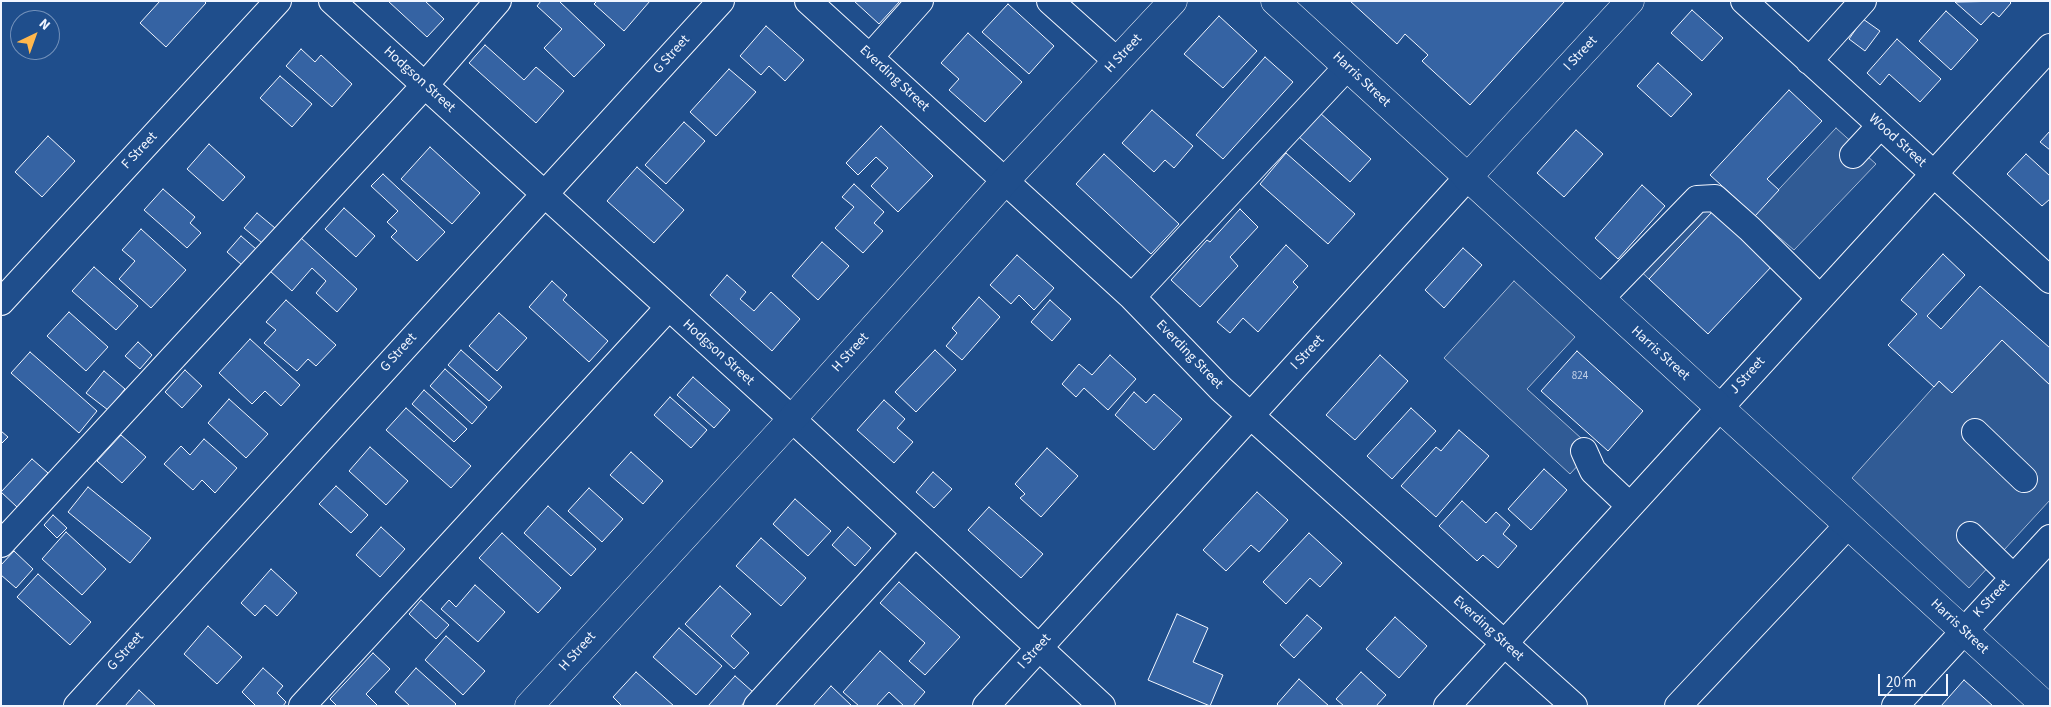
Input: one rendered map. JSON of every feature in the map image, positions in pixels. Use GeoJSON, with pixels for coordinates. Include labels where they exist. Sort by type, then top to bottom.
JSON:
{"type":"FeatureCollection","features":[{"type":"Feature","properties":{"kind":"main road","name":"H Street"},"geometry":{"type":"LineString","coordinates":[[529,706],[792,419],[1005,181],[1173,1]]}},
{"type":"Feature","properties":{"kind":"main road","name":"Harris Street"},"geometry":{"type":"LineString","coordinates":[[1275,1],[2046,706]]}},
{"type":"Feature","properties":{"kind":"main road","name":"I Street"},"geometry":{"type":"LineString","coordinates":[[1467,178],[1630,1]]}},
{"type":"Feature","properties":{"kind":"main road"},"geometry":{"type":"LineString","coordinates":[[1413,128],[1440,139],[1452,149],[1462,150],[1476,146],[1494,133],[1520,107],[1542,98]]}},
{"type":"Feature","properties":{"kind":"street","name":"F Street"},"geometry":{"type":"LineString","coordinates":[[1,302],[278,1]]}},
{"type":"Feature","properties":{"kind":"street","name":"Hodgson Street"},"geometry":{"type":"LineString","coordinates":[[332,1],[792,419],[1102,706]]}},
{"type":"Feature","properties":{"kind":"street"},"geometry":{"type":"LineString","coordinates":[[1,544],[425,85],[498,1]]}},
{"type":"Feature","properties":{"kind":"street","name":"G Street"},"geometry":{"type":"LineString","coordinates":[[77,706],[721,1]]}},
{"type":"Feature","properties":{"kind":"street","name":"Everding Street"},"geometry":{"type":"LineString","coordinates":[[808,1],[1132,297],[1222,389],[1574,706]]}},
{"type":"Feature","properties":{"kind":"street"},"geometry":{"type":"LineString","coordinates":[[870,57],[920,1]]}},
{"type":"Feature","properties":{"kind":"street"},"geometry":{"type":"LineString","coordinates":[[1050,1],[1117,61]]}},
{"type":"Feature","properties":{"kind":"street","name":"Wood Street"},"geometry":{"type":"LineString","coordinates":[[1744,1],[2050,280]]}},
{"type":"Feature","properties":{"kind":"street"},"geometry":{"type":"LineString","coordinates":[[1809,61],[1862,1]]}},
{"type":"Feature","properties":{"kind":"street","name":"J Street"},"geometry":{"type":"LineString","coordinates":[[1447,706],[2050,46]]}},
{"type":"Feature","properties":{"kind":"street"},"geometry":{"type":"LineString","coordinates":[[1132,297],[1346,67]]}},
{"type":"Feature","properties":{"kind":"street"},"geometry":{"type":"LineString","coordinates":[[1853,155],[1880,126]]}},
{"type":"Feature","properties":{"kind":"street","name":"I Street"},"geometry":{"type":"LineString","coordinates":[[986,706],[1467,178]]}},
{"type":"Feature","properties":{"kind":"street"},"geometry":{"type":"LineString","coordinates":[[1600,299],[1698,199],[1715,198],[1773,242],[1820,298]]}},
{"type":"Feature","properties":{"kind":"street"},"geometry":{"type":"LineString","coordinates":[[302,706],[668,308]]}},
{"type":"Feature","properties":{"kind":"street"},"geometry":{"type":"LineString","coordinates":[[1975,432],[2024,479]]}},
{"type":"Feature","properties":{"kind":"street"},"geometry":{"type":"LineString","coordinates":[[1584,451],[1593,471],[1630,506]]}},
{"type":"Feature","properties":{"kind":"street"},"geometry":{"type":"LineString","coordinates":[[1678,706],[1848,525]]}},
{"type":"Feature","properties":{"kind":"street"},"geometry":{"type":"LineString","coordinates":[[757,706],[915,533]]}},
{"type":"Feature","properties":{"kind":"street"},"geometry":{"type":"LineString","coordinates":[[1970,535],[2013,577]]}},
{"type":"Feature","properties":{"kind":"street","name":"K Street"},"geometry":{"type":"LineString","coordinates":[[1895,706],[1963,630],[2050,538]]}},
{"type":"Feature","properties":{"kind":"shaded area"},"geometry":{"type":"Polygon","coordinates":[[[1836,128],[1876,164],[1794,250],[1754,216],[1836,128]]]}},
{"type":"Feature","properties":{"kind":"shaded area"},"geometry":{"type":"Polygon","coordinates":[[[1713,211],[1649,279],[1633,264],[1683,213],[1713,211]]]}},
{"type":"Feature","properties":{"kind":"shaded area"},"geometry":{"type":"Polygon","coordinates":[[[1514,281],[1575,337],[1527,389],[1593,449],[1570,474],[1444,358],[1514,281]]]}},
{"type":"Feature","properties":{"kind":"shaded area"},"geometry":{"type":"Polygon","coordinates":[[[2002,340],[2050,385],[2050,500],[1969,588],[1852,478],[1939,381],[1952,393],[2002,340]]]}},
{"type":"Feature","properties":{"kind":"building"},"geometry":{"type":"Polygon","coordinates":[[[160,1],[204,1],[206,3],[166,47],[140,23],[160,1]]]}},
{"type":"Feature","properties":{"kind":"building"},"geometry":{"type":"Polygon","coordinates":[[[388,1],[425,1],[444,19],[427,37],[388,1]]]}},
{"type":"Feature","properties":{"kind":"building"},"geometry":{"type":"Polygon","coordinates":[[[541,1],[559,1],[605,45],[574,77],[544,48],[562,29],[537,6],[541,1]]]}},
{"type":"Feature","properties":{"kind":"building"},"geometry":{"type":"Polygon","coordinates":[[[597,1],[650,1],[624,31],[594,4],[597,1]]]}},
{"type":"Feature","properties":{"kind":"building"},"geometry":{"type":"Polygon","coordinates":[[[854,1],[900,1],[879,24],[854,1]]]}},
{"type":"Feature","properties":{"kind":"building"},"geometry":{"type":"Polygon","coordinates":[[[1350,1],[1565,1],[1470,105],[1422,61],[1428,55],[1405,34],[1397,44],[1350,1]]]}},
{"type":"Feature","properties":{"kind":"building"},"geometry":{"type":"Polygon","coordinates":[[[2009,1],[2011,3],[1999,17],[1993,12],[1981,25],[1955,2],[2009,1]]]}},
{"type":"Feature","properties":{"kind":"building"},"geometry":{"type":"Polygon","coordinates":[[[1008,4],[1054,46],[1029,74],[982,32],[1008,4]]]}},
{"type":"Feature","properties":{"kind":"building"},"geometry":{"type":"Polygon","coordinates":[[[1692,10],[1723,38],[1702,61],[1671,33],[1692,10]]]}},
{"type":"Feature","properties":{"kind":"building"},"geometry":{"type":"Polygon","coordinates":[[[1946,11],[1978,40],[1951,70],[1919,41],[1946,11]]]}},
{"type":"Feature","properties":{"kind":"building"},"geometry":{"type":"Polygon","coordinates":[[[1219,16],[1257,51],[1223,88],[1184,54],[1219,16]]]}},
{"type":"Feature","properties":{"kind":"building"},"geometry":{"type":"Polygon","coordinates":[[[1863,19],[1880,31],[1865,51],[1849,39],[1863,19]]]}},
{"type":"Feature","properties":{"kind":"building"},"geometry":{"type":"Polygon","coordinates":[[[766,26],[804,60],[785,81],[769,66],[761,75],[740,56],[766,26]]]}},
{"type":"Feature","properties":{"kind":"building"},"geometry":{"type":"Polygon","coordinates":[[[968,33],[1022,82],[985,122],[949,90],[959,79],[941,63],[968,33]]]}},
{"type":"Feature","properties":{"kind":"building"},"geometry":{"type":"Polygon","coordinates":[[[1897,39],[1941,79],[1920,102],[1889,74],[1880,85],[1867,73],[1897,39]]]}},
{"type":"Feature","properties":{"kind":"building"},"geometry":{"type":"Polygon","coordinates":[[[485,45],[524,80],[536,67],[564,91],[536,123],[469,63],[485,45]]]}},
{"type":"Feature","properties":{"kind":"building"},"geometry":{"type":"Polygon","coordinates":[[[301,49],[315,62],[321,55],[352,84],[332,107],[286,66],[301,49]]]}},
{"type":"Feature","properties":{"kind":"building"},"geometry":{"type":"Polygon","coordinates":[[[1265,57],[1293,82],[1223,159],[1196,135],[1265,57]]]}},
{"type":"Feature","properties":{"kind":"building"},"geometry":{"type":"Polygon","coordinates":[[[1658,63],[1692,94],[1671,117],[1637,86],[1658,63]]]}},
{"type":"Feature","properties":{"kind":"building"},"geometry":{"type":"Polygon","coordinates":[[[729,69],[756,92],[716,136],[690,112],[729,69]]]}},
{"type":"Feature","properties":{"kind":"building"},"geometry":{"type":"Polygon","coordinates":[[[280,76],[312,104],[292,127],[260,98],[280,76]]]}},
{"type":"Feature","properties":{"kind":"building"},"geometry":{"type":"Polygon","coordinates":[[[1789,90],[1822,121],[1767,179],[1779,190],[1755,216],[1710,175],[1789,90]]]}},
{"type":"Feature","properties":{"kind":"building"},"geometry":{"type":"Polygon","coordinates":[[[1152,110],[1193,146],[1174,168],[1165,160],[1154,172],[1122,143],[1152,110]]]}},
{"type":"Feature","properties":{"kind":"building"},"geometry":{"type":"Polygon","coordinates":[[[1319,112],[1371,159],[1350,182],[1298,136],[1319,112]]]}},
{"type":"Feature","properties":{"kind":"building"},"geometry":{"type":"Polygon","coordinates":[[[684,122],[705,141],[666,184],[645,165],[684,122]]]}},
{"type":"Feature","properties":{"kind":"building"},"geometry":{"type":"Polygon","coordinates":[[[881,126],[933,176],[898,212],[871,186],[888,168],[876,157],[858,175],[846,163],[881,126]]]}},
{"type":"Feature","properties":{"kind":"building"},"geometry":{"type":"Polygon","coordinates":[[[1576,130],[1603,154],[1564,197],[1537,173],[1576,130]]]}},
{"type":"Feature","properties":{"kind":"building"},"geometry":{"type":"Polygon","coordinates":[[[2050,131],[2050,150],[2040,142],[2050,131]]]}},
{"type":"Feature","properties":{"kind":"building"},"geometry":{"type":"Polygon","coordinates":[[[48,136],[75,161],[42,197],[15,172],[48,136]]]}},
{"type":"Feature","properties":{"kind":"building"},"geometry":{"type":"Polygon","coordinates":[[[209,144],[245,177],[223,201],[187,169],[209,144]]]}},
{"type":"Feature","properties":{"kind":"building"},"geometry":{"type":"Polygon","coordinates":[[[430,147],[480,193],[452,224],[401,179],[430,147]]]}},
{"type":"Feature","properties":{"kind":"building"},"geometry":{"type":"Polygon","coordinates":[[[1286,153],[1355,214],[1328,244],[1260,184],[1286,153]]]}},
{"type":"Feature","properties":{"kind":"building"},"geometry":{"type":"Polygon","coordinates":[[[1104,154],[1179,224],[1151,254],[1076,184],[1104,154]]]}},
{"type":"Feature","properties":{"kind":"building"},"geometry":{"type":"Polygon","coordinates":[[[2026,154],[2050,176],[2050,199],[2042,206],[2007,174],[2026,154]]]}},
{"type":"Feature","properties":{"kind":"building"},"geometry":{"type":"Polygon","coordinates":[[[637,167],[684,210],[654,243],[607,201],[637,167]]]}},
{"type":"Feature","properties":{"kind":"building"},"geometry":{"type":"Polygon","coordinates":[[[383,174],[445,232],[417,261],[391,237],[397,231],[387,222],[398,211],[371,186],[383,174]]]}},
{"type":"Feature","properties":{"kind":"building"},"geometry":{"type":"Polygon","coordinates":[[[854,184],[884,212],[874,223],[883,231],[863,253],[835,228],[854,207],[842,197],[854,184]]]}},
{"type":"Feature","properties":{"kind":"building"},"geometry":{"type":"Polygon","coordinates":[[[1642,185],[1665,206],[1618,259],[1595,238],[1642,185]]]}},
{"type":"Feature","properties":{"kind":"building"},"geometry":{"type":"Polygon","coordinates":[[[163,189],[195,217],[190,223],[201,233],[187,248],[144,210],[163,189]]]}},
{"type":"Feature","properties":{"kind":"building"},"geometry":{"type":"Polygon","coordinates":[[[344,208],[375,236],[356,257],[325,229],[344,208]]]}},
{"type":"Feature","properties":{"kind":"building"},"geometry":{"type":"Polygon","coordinates":[[[1240,209],[1258,227],[1230,257],[1238,266],[1200,307],[1171,280],[1207,240],[1210,242],[1240,209]]]}},
{"type":"Feature","properties":{"kind":"building"},"geometry":{"type":"Polygon","coordinates":[[[1713,211],[1772,266],[1708,334],[1649,279],[1713,211]]]}},
{"type":"Feature","properties":{"kind":"building"},"geometry":{"type":"Polygon","coordinates":[[[257,213],[275,228],[262,243],[244,228],[257,213]]]}},
{"type":"Feature","properties":{"kind":"building"},"geometry":{"type":"Polygon","coordinates":[[[141,229],[186,270],[151,308],[119,279],[135,261],[122,250],[141,229]]]}},
{"type":"Feature","properties":{"kind":"building"},"geometry":{"type":"Polygon","coordinates":[[[241,236],[256,249],[242,265],[227,252],[241,236]]]}},
{"type":"Feature","properties":{"kind":"building"},"geometry":{"type":"Polygon","coordinates":[[[300,237],[357,289],[337,312],[316,293],[326,281],[312,268],[292,291],[270,271],[300,237]]]}},
{"type":"Feature","properties":{"kind":"building"},"geometry":{"type":"Polygon","coordinates":[[[822,242],[849,266],[818,300],[792,276],[822,242]]]}},
{"type":"Feature","properties":{"kind":"building"},"geometry":{"type":"Polygon","coordinates":[[[1286,245],[1308,266],[1293,282],[1298,287],[1258,332],[1243,318],[1230,333],[1217,322],[1286,245]]]}},
{"type":"Feature","properties":{"kind":"building"},"geometry":{"type":"Polygon","coordinates":[[[1463,248],[1482,265],[1444,308],[1425,290],[1463,248]]]}},
{"type":"Feature","properties":{"kind":"building"},"geometry":{"type":"Polygon","coordinates":[[[1943,254],[1965,275],[1927,316],[1941,329],[1980,286],[2050,348],[2050,385],[2002,340],[1952,393],[1939,381],[1934,387],[1888,345],[1917,314],[1901,300],[1943,254]]]}},
{"type":"Feature","properties":{"kind":"building"},"geometry":{"type":"Polygon","coordinates":[[[1017,255],[1054,288],[1034,310],[1019,295],[1011,304],[990,285],[1017,255]]]}},
{"type":"Feature","properties":{"kind":"building"},"geometry":{"type":"Polygon","coordinates":[[[94,267],[138,306],[116,330],[72,291],[94,267]]]}},
{"type":"Feature","properties":{"kind":"building"},"geometry":{"type":"Polygon","coordinates":[[[727,275],[746,292],[740,299],[754,311],[771,292],[800,319],[772,351],[710,295],[727,275]]]}},
{"type":"Feature","properties":{"kind":"building"},"geometry":{"type":"Polygon","coordinates":[[[552,281],[567,295],[563,300],[608,341],[589,362],[529,307],[552,281]]]}},
{"type":"Feature","properties":{"kind":"building"},"geometry":{"type":"Polygon","coordinates":[[[979,297],[1000,317],[962,360],[946,346],[957,333],[952,328],[979,297]]]}},
{"type":"Feature","properties":{"kind":"building"},"geometry":{"type":"Polygon","coordinates":[[[286,300],[336,345],[316,366],[308,359],[297,371],[264,343],[276,330],[266,322],[286,300]]]}},
{"type":"Feature","properties":{"kind":"building"},"geometry":{"type":"Polygon","coordinates":[[[1050,300],[1071,319],[1052,341],[1031,322],[1050,300]]]}},
{"type":"Feature","properties":{"kind":"building"},"geometry":{"type":"Polygon","coordinates":[[[69,312],[108,347],[86,371],[47,336],[69,312]]]}},
{"type":"Feature","properties":{"kind":"building"},"geometry":{"type":"Polygon","coordinates":[[[499,313],[527,338],[497,371],[469,346],[499,313]]]}},
{"type":"Feature","properties":{"kind":"building"},"geometry":{"type":"Polygon","coordinates":[[[250,339],[300,385],[281,406],[265,391],[252,404],[219,373],[250,339]]]}},
{"type":"Feature","properties":{"kind":"building"},"geometry":{"type":"Polygon","coordinates":[[[138,342],[152,355],[140,369],[125,356],[138,342]]]}},
{"type":"Feature","properties":{"kind":"building"},"geometry":{"type":"Polygon","coordinates":[[[461,350],[502,387],[489,401],[448,365],[461,350]]]}},
{"type":"Feature","properties":{"kind":"building"},"geometry":{"type":"Polygon","coordinates":[[[935,350],[956,370],[916,412],[895,392],[935,350]]]}},
{"type":"Feature","properties":{"kind":"building"},"geometry":{"type":"Polygon","coordinates":[[[1577,351],[1643,411],[1608,451],[1541,391],[1577,351]]]}},
{"type":"Feature","properties":{"kind":"building"},"geometry":{"type":"Polygon","coordinates":[[[30,352],[97,411],[79,433],[11,373],[30,352]]]}},
{"type":"Feature","properties":{"kind":"building"},"geometry":{"type":"Polygon","coordinates":[[[1110,355],[1136,379],[1108,410],[1084,388],[1076,397],[1062,384],[1079,364],[1092,375],[1110,355]]]}},
{"type":"Feature","properties":{"kind":"building"},"geometry":{"type":"Polygon","coordinates":[[[1380,355],[1408,381],[1355,440],[1326,415],[1380,355]]]}},
{"type":"Feature","properties":{"kind":"building"},"geometry":{"type":"Polygon","coordinates":[[[445,369],[487,407],[472,424],[430,386],[445,369]]]}},
{"type":"Feature","properties":{"kind":"building"},"geometry":{"type":"Polygon","coordinates":[[[185,370],[202,386],[182,408],[165,392],[185,370]]]}},
{"type":"Feature","properties":{"kind":"building"},"geometry":{"type":"Polygon","coordinates":[[[104,371],[125,389],[108,410],[86,393],[104,371]]]}},
{"type":"Feature","properties":{"kind":"building"},"geometry":{"type":"Polygon","coordinates":[[[693,377],[730,410],[714,428],[677,395],[693,377]]]}},
{"type":"Feature","properties":{"kind":"building"},"geometry":{"type":"Polygon","coordinates":[[[424,390],[467,429],[454,442],[412,404],[424,390]]]}},
{"type":"Feature","properties":{"kind":"building"},"geometry":{"type":"Polygon","coordinates":[[[1134,392],[1146,403],[1154,394],[1182,419],[1154,450],[1115,415],[1134,392]]]}},
{"type":"Feature","properties":{"kind":"building"},"geometry":{"type":"Polygon","coordinates":[[[670,397],[707,430],[691,448],[654,415],[670,397]]]}},
{"type":"Feature","properties":{"kind":"building"},"geometry":{"type":"Polygon","coordinates":[[[229,399],[268,434],[246,458],[208,423],[229,399]]]}},
{"type":"Feature","properties":{"kind":"building"},"geometry":{"type":"Polygon","coordinates":[[[884,400],[905,419],[897,428],[913,442],[894,463],[857,430],[884,400]]]}},
{"type":"Feature","properties":{"kind":"building"},"geometry":{"type":"Polygon","coordinates":[[[406,408],[471,466],[451,488],[386,430],[406,408]]]}},
{"type":"Feature","properties":{"kind":"building"},"geometry":{"type":"Polygon","coordinates":[[[1411,408],[1436,431],[1392,479],[1367,456],[1411,408]]]}},
{"type":"Feature","properties":{"kind":"building"},"geometry":{"type":"Polygon","coordinates":[[[1459,430],[1489,456],[1436,517],[1401,486],[1436,447],[1441,451],[1459,430]]]}},
{"type":"Feature","properties":{"kind":"building"},"geometry":{"type":"Polygon","coordinates":[[[1,431],[8,437],[1,444],[1,431]]]}},
{"type":"Feature","properties":{"kind":"building"},"geometry":{"type":"Polygon","coordinates":[[[121,435],[146,457],[122,483],[97,461],[121,435]]]}},
{"type":"Feature","properties":{"kind":"building"},"geometry":{"type":"Polygon","coordinates":[[[204,439],[237,468],[215,493],[202,480],[193,490],[164,464],[181,446],[190,455],[204,439]]]}},
{"type":"Feature","properties":{"kind":"building"},"geometry":{"type":"Polygon","coordinates":[[[370,447],[408,481],[386,505],[349,471],[370,447]]]}},
{"type":"Feature","properties":{"kind":"building"},"geometry":{"type":"Polygon","coordinates":[[[1047,448],[1078,476],[1041,517],[1020,498],[1025,494],[1015,484],[1047,448]]]}},
{"type":"Feature","properties":{"kind":"building"},"geometry":{"type":"Polygon","coordinates":[[[631,452],[663,481],[643,504],[610,475],[631,452]]]}},
{"type":"Feature","properties":{"kind":"building"},"geometry":{"type":"Polygon","coordinates":[[[32,459],[48,473],[17,507],[1,492],[32,459]]]}},
{"type":"Feature","properties":{"kind":"building"},"geometry":{"type":"Polygon","coordinates":[[[1544,469],[1567,490],[1531,530],[1508,509],[1544,469]]]}},
{"type":"Feature","properties":{"kind":"building"},"geometry":{"type":"Polygon","coordinates":[[[933,472],[952,489],[934,508],[916,492],[933,472]]]}},
{"type":"Feature","properties":{"kind":"building"},"geometry":{"type":"Polygon","coordinates":[[[336,486],[368,515],[351,533],[319,504],[336,486]]]}},
{"type":"Feature","properties":{"kind":"building"},"geometry":{"type":"Polygon","coordinates":[[[88,487],[151,538],[130,563],[68,512],[88,487]]]}},
{"type":"Feature","properties":{"kind":"building"},"geometry":{"type":"Polygon","coordinates":[[[589,488],[623,519],[602,542],[568,511],[589,488]]]}},
{"type":"Feature","properties":{"kind":"building"},"geometry":{"type":"Polygon","coordinates":[[[1257,492],[1288,520],[1259,552],[1251,545],[1226,571],[1203,550],[1257,492]]]}},
{"type":"Feature","properties":{"kind":"building"},"geometry":{"type":"Polygon","coordinates":[[[795,499],[831,531],[808,556],[773,524],[795,499]]]}},
{"type":"Feature","properties":{"kind":"building"},"geometry":{"type":"Polygon","coordinates":[[[1462,501],[1486,523],[1496,512],[1510,525],[1503,534],[1517,546],[1498,568],[1483,555],[1477,561],[1439,526],[1462,501]]]}},
{"type":"Feature","properties":{"kind":"building"},"geometry":{"type":"Polygon","coordinates":[[[548,506],[596,549],[571,576],[524,533],[548,506]]]}},
{"type":"Feature","properties":{"kind":"building"},"geometry":{"type":"Polygon","coordinates":[[[989,507],[1043,554],[1021,578],[968,530],[989,507]]]}},
{"type":"Feature","properties":{"kind":"building"},"geometry":{"type":"Polygon","coordinates":[[[53,515],[67,528],[57,538],[44,525],[53,515]]]}},
{"type":"Feature","properties":{"kind":"building"},"geometry":{"type":"Polygon","coordinates":[[[381,527],[405,549],[380,577],[356,555],[381,527]]]}},
{"type":"Feature","properties":{"kind":"building"},"geometry":{"type":"Polygon","coordinates":[[[848,527],[871,548],[855,566],[832,545],[848,527]]]}},
{"type":"Feature","properties":{"kind":"building"},"geometry":{"type":"Polygon","coordinates":[[[66,532],[106,569],[82,595],[42,559],[66,532]]]}},
{"type":"Feature","properties":{"kind":"building"},"geometry":{"type":"Polygon","coordinates":[[[502,533],[561,588],[538,613],[479,558],[502,533]]]}},
{"type":"Feature","properties":{"kind":"building"},"geometry":{"type":"Polygon","coordinates":[[[1309,533],[1342,563],[1320,587],[1310,578],[1286,604],[1263,582],[1309,533]]]}},
{"type":"Feature","properties":{"kind":"building"},"geometry":{"type":"Polygon","coordinates":[[[761,538],[806,578],[781,606],[736,566],[761,538]]]}},
{"type":"Feature","properties":{"kind":"building"},"geometry":{"type":"Polygon","coordinates":[[[14,551],[33,569],[16,588],[1,575],[1,565],[14,551]]]}},
{"type":"Feature","properties":{"kind":"building"},"geometry":{"type":"Polygon","coordinates":[[[271,569],[297,593],[277,616],[265,605],[255,616],[241,603],[271,569]]]}},
{"type":"Feature","properties":{"kind":"building"},"geometry":{"type":"Polygon","coordinates":[[[38,574],[91,622],[70,645],[17,597],[38,574]]]}},
{"type":"Feature","properties":{"kind":"building"},"geometry":{"type":"Polygon","coordinates":[[[899,582],[960,637],[925,675],[909,661],[925,643],[880,603],[899,582]]]}},
{"type":"Feature","properties":{"kind":"building"},"geometry":{"type":"Polygon","coordinates":[[[475,585],[505,612],[478,642],[441,609],[449,600],[456,607],[475,585]]]}},
{"type":"Feature","properties":{"kind":"building"},"geometry":{"type":"Polygon","coordinates":[[[720,586],[751,614],[731,636],[749,653],[734,669],[685,624],[720,586]]]}},
{"type":"Feature","properties":{"kind":"building"},"geometry":{"type":"Polygon","coordinates":[[[421,600],[449,625],[436,639],[409,614],[421,600]]]}},
{"type":"Feature","properties":{"kind":"building"},"geometry":{"type":"Polygon","coordinates":[[[1177,614],[1208,628],[1193,662],[1223,675],[1210,706],[1148,680],[1177,614]]]}},
{"type":"Feature","properties":{"kind":"building"},"geometry":{"type":"Polygon","coordinates":[[[1307,615],[1322,628],[1294,658],[1280,645],[1307,615]]]}},
{"type":"Feature","properties":{"kind":"building"},"geometry":{"type":"Polygon","coordinates":[[[1395,617],[1427,646],[1399,678],[1366,649],[1395,617]]]}},
{"type":"Feature","properties":{"kind":"building"},"geometry":{"type":"Polygon","coordinates":[[[208,626],[242,657],[217,684],[184,654],[208,626]]]}},
{"type":"Feature","properties":{"kind":"building"},"geometry":{"type":"Polygon","coordinates":[[[679,628],[722,666],[696,695],[653,657],[679,628]]]}},
{"type":"Feature","properties":{"kind":"building"},"geometry":{"type":"Polygon","coordinates":[[[446,636],[485,671],[463,695],[425,660],[446,636]]]}},
{"type":"Feature","properties":{"kind":"building"},"geometry":{"type":"Polygon","coordinates":[[[880,651],[925,692],[913,706],[904,706],[889,692],[876,706],[859,706],[843,692],[880,651]]]}},
{"type":"Feature","properties":{"kind":"building"},"geometry":{"type":"Polygon","coordinates":[[[373,653],[390,669],[366,694],[378,706],[337,706],[330,699],[373,653]]]}},
{"type":"Feature","properties":{"kind":"building"},"geometry":{"type":"Polygon","coordinates":[[[263,668],[283,686],[277,693],[286,702],[283,706],[256,706],[242,692],[263,668]]]}},
{"type":"Feature","properties":{"kind":"building"},"geometry":{"type":"Polygon","coordinates":[[[416,668],[456,704],[454,706],[410,706],[395,692],[416,668]]]}},
{"type":"Feature","properties":{"kind":"building"},"geometry":{"type":"Polygon","coordinates":[[[636,672],[674,706],[622,706],[613,697],[636,672]]]}},
{"type":"Feature","properties":{"kind":"building"},"geometry":{"type":"Polygon","coordinates":[[[1361,672],[1386,695],[1376,706],[1344,706],[1336,699],[1361,672]]]}},
{"type":"Feature","properties":{"kind":"building"},"geometry":{"type":"Polygon","coordinates":[[[735,676],[753,692],[741,706],[708,706],[735,676]]]}},
{"type":"Feature","properties":{"kind":"building"},"geometry":{"type":"Polygon","coordinates":[[[1299,679],[1329,706],[1279,706],[1277,704],[1299,679]]]}},
{"type":"Feature","properties":{"kind":"building"},"geometry":{"type":"Polygon","coordinates":[[[1964,680],[1993,706],[1941,706],[1964,680]]]}},
{"type":"Feature","properties":{"kind":"building"},"geometry":{"type":"Polygon","coordinates":[[[831,686],[852,706],[813,706],[831,686]]]}},
{"type":"Feature","properties":{"kind":"building"},"geometry":{"type":"Polygon","coordinates":[[[139,690],[156,706],[125,706],[139,690]]]}}]}
